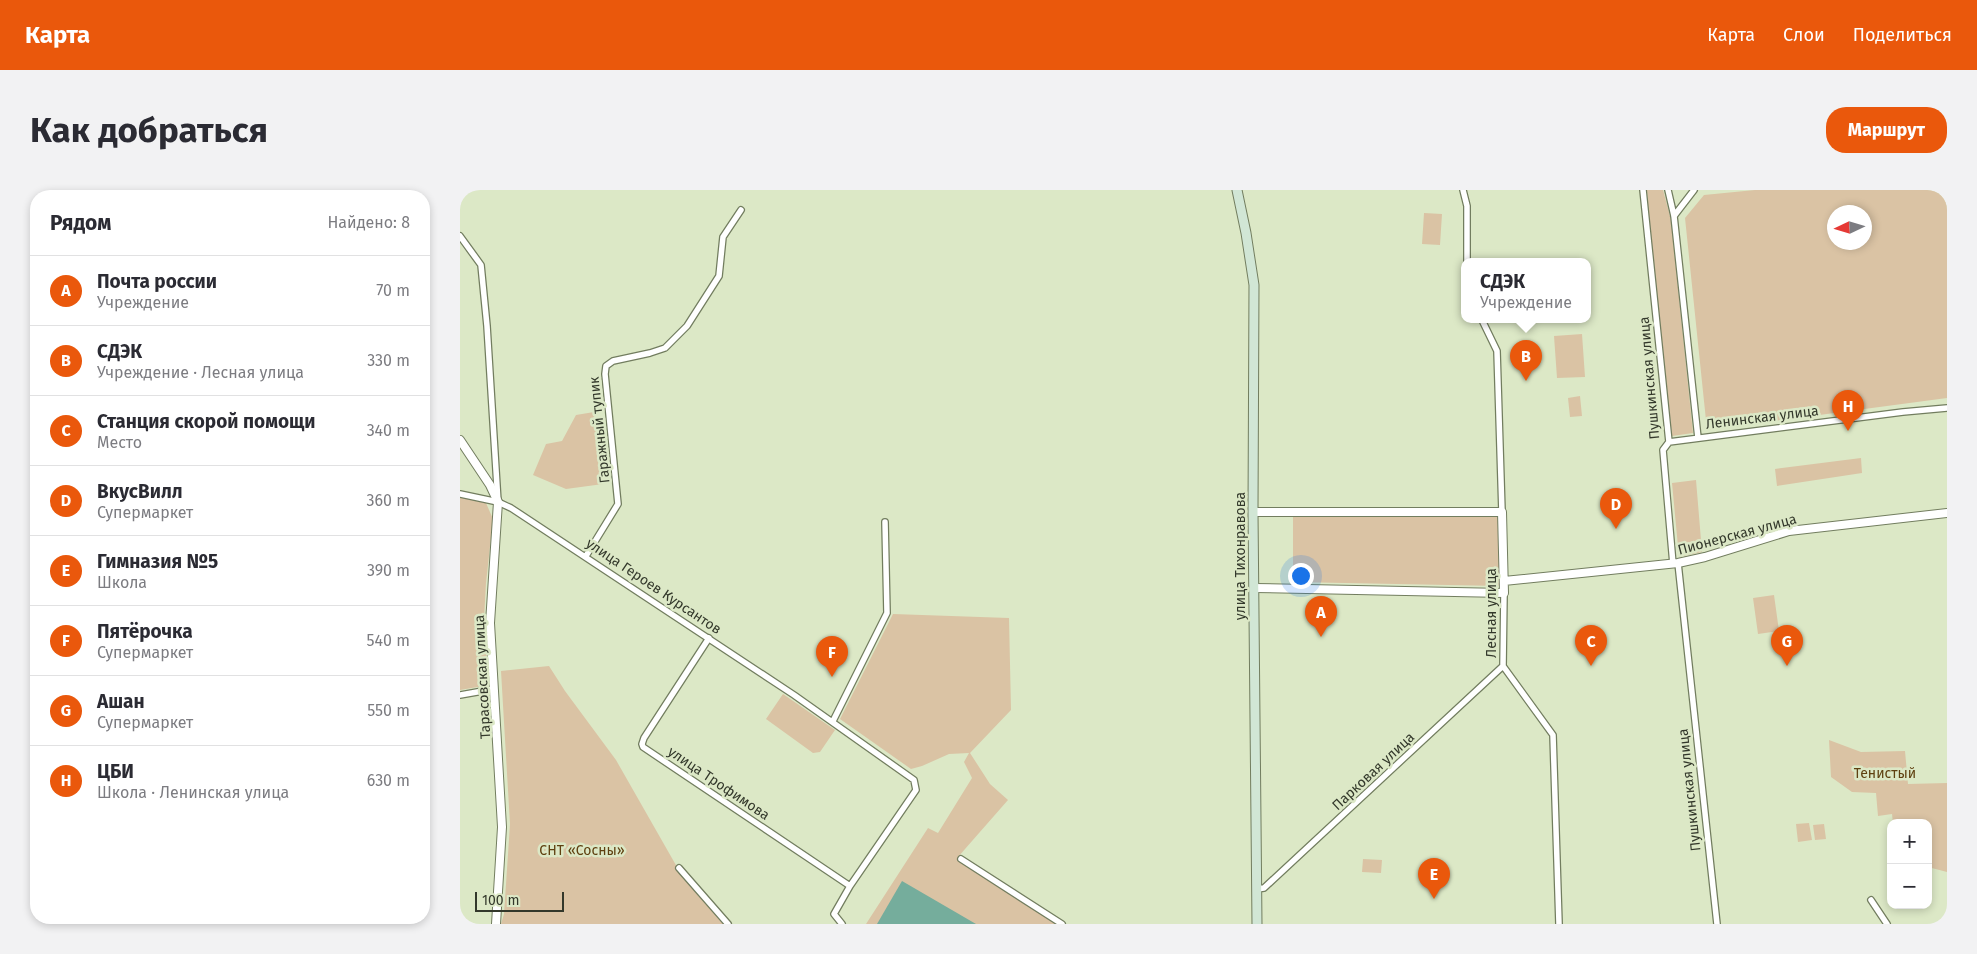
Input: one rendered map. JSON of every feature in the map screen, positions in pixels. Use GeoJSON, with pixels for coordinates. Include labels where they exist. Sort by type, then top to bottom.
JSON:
{"type":"FeatureCollection","features":[{"type":"Feature","properties":{"kind":"main road","name":"улица Тихонравова"},"geometry":{"type":"LineString","coordinates":[[1237,190],[1254,285],[1253,512],[1257,924]]}},
{"type":"Feature","properties":{"kind":"street"},"geometry":{"type":"LineString","coordinates":[[1463,190],[1467,206],[1467,258]]}},
{"type":"Feature","properties":{"kind":"street","name":"Пушкинская улица"},"geometry":{"type":"LineString","coordinates":[[1643,190],[1669,442],[1663,450],[1717,924]]}},
{"type":"Feature","properties":{"kind":"street"},"geometry":{"type":"LineString","coordinates":[[1668,190],[1674,216],[1698,438]]}},
{"type":"Feature","properties":{"kind":"street"},"geometry":{"type":"LineString","coordinates":[[1674,216],[1694,190]]}},
{"type":"Feature","properties":{"kind":"street","name":"Гаражный тупик"},"geometry":{"type":"LineString","coordinates":[[586,556],[618,504],[605,374],[606,366],[613,361],[650,354],[665,348],[687,326],[719,276],[722,237],[740,210]]}},
{"type":"Feature","properties":{"kind":"street"},"geometry":{"type":"LineString","coordinates":[[460,236],[481,265],[487,326],[498,502]]}},
{"type":"Feature","properties":{"kind":"street","name":"Лесная улица"},"geometry":{"type":"LineString","coordinates":[[1483,323],[1497,351],[1504,581],[1503,666],[1553,735],[1559,924]]}},
{"type":"Feature","properties":{"kind":"street","name":"Ленинская улица"},"geometry":{"type":"LineString","coordinates":[[1669,442],[1947,408]]}},
{"type":"Feature","properties":{"kind":"street"},"geometry":{"type":"LineString","coordinates":[[460,440],[490,485],[498,502]]}},
{"type":"Feature","properties":{"kind":"street","name":"улица Героев Курсантов"},"geometry":{"type":"LineString","coordinates":[[460,494],[498,502],[511,508],[833,721],[911,776],[916,784],[916,790],[850,886]]}},
{"type":"Feature","properties":{"kind":"street","name":"Тарасовская улица"},"geometry":{"type":"LineString","coordinates":[[496,924],[502,825],[490,623],[498,502]]}},
{"type":"Feature","properties":{"kind":"street"},"geometry":{"type":"LineString","coordinates":[[1253,512],[1502,512]]}},
{"type":"Feature","properties":{"kind":"street","name":"Пионерская улица"},"geometry":{"type":"LineString","coordinates":[[1504,581],[1676,563],[1705,557],[1789,531],[1947,513]]}},
{"type":"Feature","properties":{"kind":"street"},"geometry":{"type":"LineString","coordinates":[[833,721],[887,613],[885,522]]}},
{"type":"Feature","properties":{"kind":"street"},"geometry":{"type":"LineString","coordinates":[[1254,588],[1504,593]]}},
{"type":"Feature","properties":{"kind":"street","name":"улица Трофимова"},"geometry":{"type":"LineString","coordinates":[[709,638],[642,741],[643,747],[850,886]]}},
{"type":"Feature","properties":{"kind":"street","name":"Парковая улица"},"geometry":{"type":"LineString","coordinates":[[1257,889],[1264,888],[1503,666]]}},
{"type":"Feature","properties":{"kind":"street"},"geometry":{"type":"LineString","coordinates":[[460,695],[494,689]]}},
{"type":"Feature","properties":{"kind":"street"},"geometry":{"type":"LineString","coordinates":[[961,859],[1062,924]]}},
{"type":"Feature","properties":{"kind":"street"},"geometry":{"type":"LineString","coordinates":[[680,868],[728,924]]}},
{"type":"Feature","properties":{"kind":"street"},"geometry":{"type":"LineString","coordinates":[[842,924],[834,914],[850,886]]}},
{"type":"Feature","properties":{"kind":"street"},"geometry":{"type":"LineString","coordinates":[[1871,900],[1887,924]]}},
{"type":"Feature","properties":{"kind":"green space"},"geometry":{"type":"Polygon","coordinates":[[[1647,190],[1663,190],[1671,220],[1693,433],[1672,436],[1647,190]]]}},
{"type":"Feature","properties":{"kind":"green space"},"geometry":{"type":"Polygon","coordinates":[[[1755,190],[1947,190],[1947,398],[1707,430],[1685,218],[1704,195],[1755,190]]]}},
{"type":"Feature","properties":{"kind":"green space"},"geometry":{"type":"Polygon","coordinates":[[[1424,213],[1442,214],[1440,245],[1422,244],[1424,213]]]}},
{"type":"Feature","properties":{"kind":"green space"},"geometry":{"type":"Polygon","coordinates":[[[1582,334],[1585,377],[1557,378],[1554,336],[1582,334]]]}},
{"type":"Feature","properties":{"kind":"green space"},"geometry":{"type":"Polygon","coordinates":[[[1580,396],[1582,416],[1570,417],[1568,398],[1580,396]]]}},
{"type":"Feature","properties":{"kind":"green space"},"geometry":{"type":"Polygon","coordinates":[[[594,412],[603,484],[566,489],[533,475],[546,444],[562,441],[576,415],[594,412]]]}},
{"type":"Feature","properties":{"kind":"green space"},"geometry":{"type":"Polygon","coordinates":[[[1861,458],[1862,473],[1777,486],[1775,469],[1861,458]]]}},
{"type":"Feature","properties":{"kind":"green space"},"geometry":{"type":"Polygon","coordinates":[[[1696,480],[1702,552],[1679,557],[1672,483],[1696,480]]]}},
{"type":"Feature","properties":{"kind":"green space"},"geometry":{"type":"Polygon","coordinates":[[[460,497],[486,503],[493,519],[484,619],[489,685],[460,690],[460,497]]]}},
{"type":"Feature","properties":{"kind":"green space"},"geometry":{"type":"Polygon","coordinates":[[[1500,516],[1500,586],[1293,582],[1293,517],[1500,516]]]}},
{"type":"Feature","properties":{"kind":"green space"},"geometry":{"type":"Polygon","coordinates":[[[1774,595],[1779,631],[1758,634],[1753,598],[1774,595]]]}},
{"type":"Feature","properties":{"kind":"green space"},"geometry":{"type":"Polygon","coordinates":[[[893,614],[1009,618],[1011,710],[970,753],[990,784],[1008,800],[958,857],[1058,924],[866,924],[928,828],[938,833],[972,778],[964,762],[969,753],[949,754],[911,769],[840,719],[893,614]]]}},
{"type":"Feature","properties":{"kind":"green space","name":"СНТ «Сосны»"},"geometry":{"type":"Polygon","coordinates":[[[549,666],[616,760],[681,874],[725,924],[501,924],[504,914],[510,824],[501,671],[549,666]]]}},
{"type":"Feature","properties":{"kind":"green space"},"geometry":{"type":"Polygon","coordinates":[[[783,694],[835,730],[820,752],[813,753],[766,719],[783,694]]]}},
{"type":"Feature","properties":{"kind":"green space","name":"Тенистый"},"geometry":{"type":"Polygon","coordinates":[[[1829,740],[1861,752],[1905,751],[1908,784],[1947,783],[1947,872],[1932,868],[1932,819],[1893,819],[1892,814],[1878,816],[1876,793],[1852,792],[1831,777],[1829,740]]]}},
{"type":"Feature","properties":{"kind":"green space"},"geometry":{"type":"Polygon","coordinates":[[[1809,823],[1812,840],[1798,842],[1796,824],[1809,823]]]}},
{"type":"Feature","properties":{"kind":"green space"},"geometry":{"type":"Polygon","coordinates":[[[1824,824],[1826,839],[1815,840],[1813,825],[1824,824]]]}},
{"type":"Feature","properties":{"kind":"green space"},"geometry":{"type":"Polygon","coordinates":[[[1363,859],[1382,860],[1381,873],[1362,872],[1363,859]]]}},
{"type":"Feature","properties":{"kind":"water"},"geometry":{"type":"Polygon","coordinates":[[[902,881],[976,924],[877,924],[902,881]]]}},
{"type":"Feature","properties":{"kind":"place","name":"СДЭК"},"geometry":{"type":"Point","coordinates":[1526,381]}},
{"type":"Feature","properties":{"kind":"place","name":"ЦБИ"},"geometry":{"type":"Point","coordinates":[1848,431]}},
{"type":"Feature","properties":{"kind":"place","name":"ВкусВилл"},"geometry":{"type":"Point","coordinates":[1616,529]}},
{"type":"Feature","properties":{"kind":"place","name":"Почта россии"},"geometry":{"type":"Point","coordinates":[1321,637]}},
{"type":"Feature","properties":{"kind":"place","name":"Станция скорой помощи"},"geometry":{"type":"Point","coordinates":[1591,666]}},
{"type":"Feature","properties":{"kind":"place","name":"Ашан"},"geometry":{"type":"Point","coordinates":[1787,666]}},
{"type":"Feature","properties":{"kind":"place","name":"Пятёрочка"},"geometry":{"type":"Point","coordinates":[832,677]}},
{"type":"Feature","properties":{"kind":"place","name":"Гимназия №5"},"geometry":{"type":"Point","coordinates":[1434,899]}}]}
